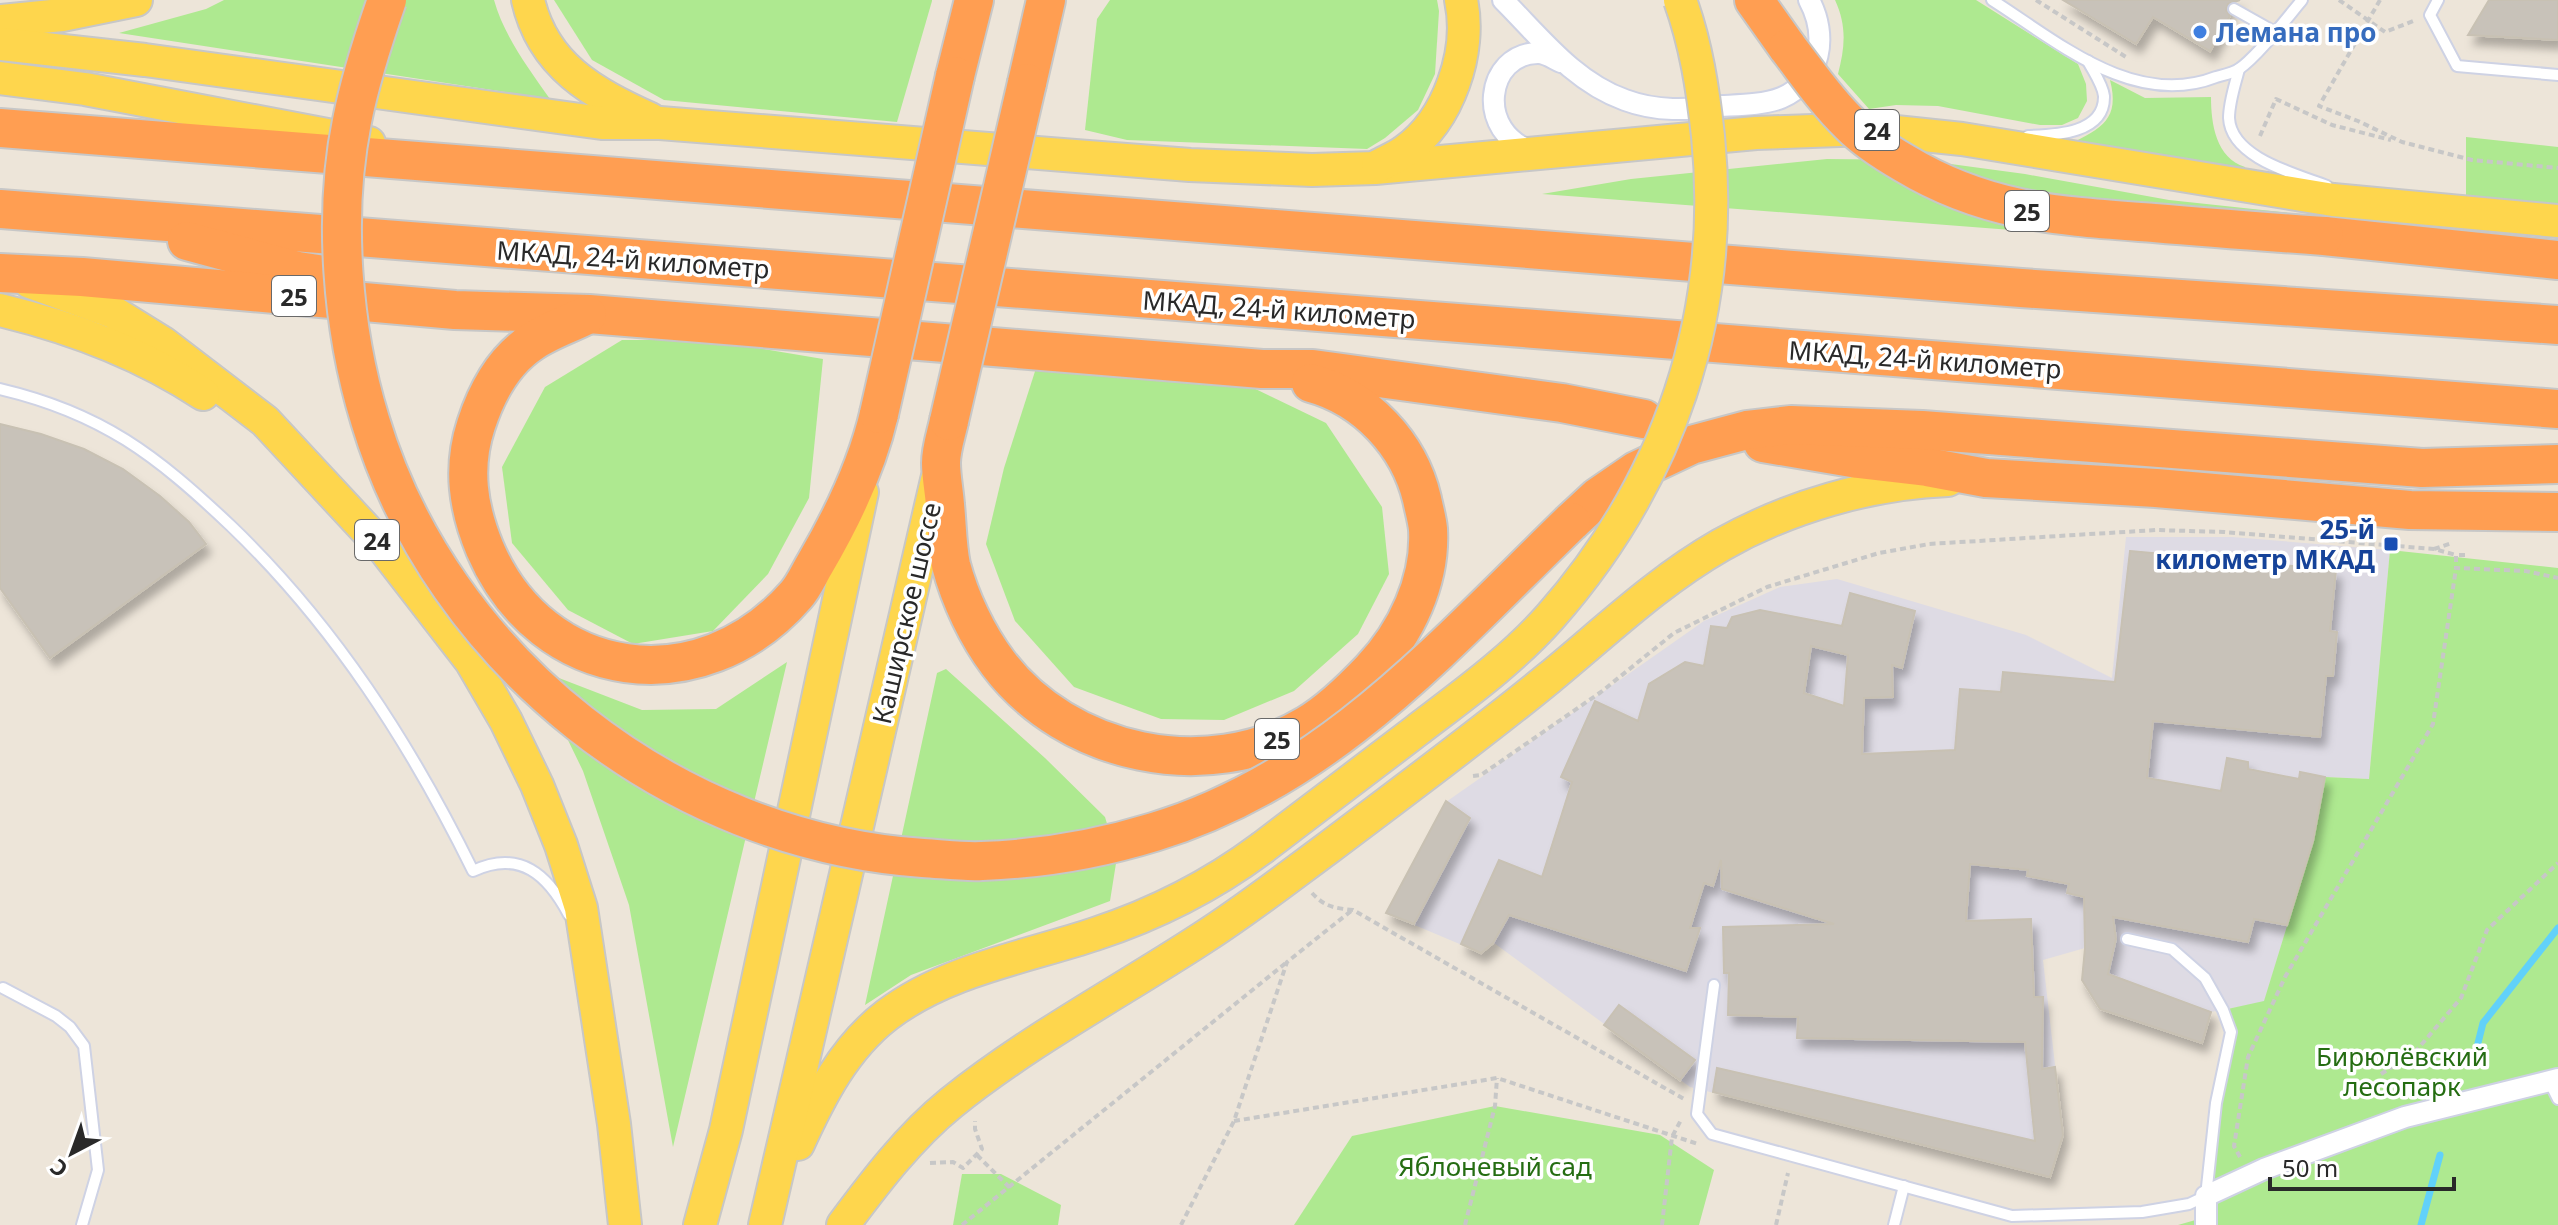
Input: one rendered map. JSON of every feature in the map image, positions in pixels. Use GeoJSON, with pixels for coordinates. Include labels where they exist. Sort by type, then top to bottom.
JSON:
{"type":"FeatureCollection","features":[{"type":"Feature","properties":{"kind":"highway"},"geometry":{"type":"LineString","coordinates":[[387,0],[368,52],[351,125],[343,191],[344,273],[354,352],[370,420],[395,487],[430,556],[472,618],[526,676],[588,731],[654,775],[727,811],[813,841],[890,856],[979,862],[1070,852],[1155,832],[1238,799],[1305,761],[1362,721],[1598,497],[1636,471],[1691,445],[1747,430],[1791,425],[1922,430],[2422,468],[2558,464]]}},
{"type":"Feature","properties":{"kind":"highway"},"geometry":{"type":"LineString","coordinates":[[974,0],[965,18],[955,76],[876,426],[834,533],[797,594],[766,623],[725,649],[686,663],[634,665],[594,656],[553,636],[522,610],[496,575],[480,538],[466,484],[470,441],[483,402],[504,368],[532,342],[589,314],[1262,369],[1313,369],[1562,403],[1644,419]]}},
{"type":"Feature","properties":{"kind":"highway","name":"Каширское шоссе"},"geometry":{"type":"LineString","coordinates":[[941,461],[1046,0]]}},
{"type":"Feature","properties":{"kind":"highway","name":"25"},"geometry":{"type":"LineString","coordinates":[[1754,0],[1822,92],[1851,125],[1888,153],[1936,182],[1982,200],[2021,210],[2066,216],[2324,236],[2558,260]]}},
{"type":"Feature","properties":{"kind":"highway"},"geometry":{"type":"LineString","coordinates":[[0,128],[2005,287],[2558,325]]}},
{"type":"Feature","properties":{"kind":"highway","name":"МКАД, 24-й километр"},"geometry":{"type":"LineString","coordinates":[[0,209],[2558,409]]}},
{"type":"Feature","properties":{"kind":"highway"},"geometry":{"type":"LineString","coordinates":[[100,217],[298,271],[543,311]]}},
{"type":"Feature","properties":{"kind":"highway","name":"25"},"geometry":{"type":"LineString","coordinates":[[0,274],[82,277],[455,310],[589,314]]}},
{"type":"Feature","properties":{"kind":"highway","name":"25"},"geometry":{"type":"LineString","coordinates":[[941,461],[951,564],[965,602],[997,662],[1026,695],[1066,723],[1109,744],[1158,755],[1208,757],[1255,748],[1307,725],[1352,690],[1385,655],[1406,621],[1423,582],[1428,528],[1417,480],[1393,435],[1359,406],[1319,385],[1262,369]]}},
{"type":"Feature","properties":{"kind":"highway"},"geometry":{"type":"LineString","coordinates":[[1763,443],[1986,478],[2156,488],[2410,510],[2558,512]]}},
{"type":"Feature","properties":{"kind":"main road"},"geometry":{"type":"LineString","coordinates":[[0,21],[62,15],[136,0]]}},
{"type":"Feature","properties":{"kind":"main road"},"geometry":{"type":"LineString","coordinates":[[528,0],[546,44],[564,68],[600,96],[660,123]]}},
{"type":"Feature","properties":{"kind":"main road"},"geometry":{"type":"LineString","coordinates":[[1030,72],[1064,0]]}},
{"type":"Feature","properties":{"kind":"main road"},"geometry":{"type":"LineString","coordinates":[[0,44],[145,60],[602,123],[660,123],[1190,165],[1312,170],[1375,168],[1406,151],[1429,128],[1458,71],[1463,40],[1461,0]]}},
{"type":"Feature","properties":{"kind":"main road"},"geometry":{"type":"LineString","coordinates":[[768,1213],[812,1112],[836,1069],[885,1016],[918,994],[956,978],[1144,917],[1230,871],[1505,661],[1549,618],[1589,569],[1623,520],[1656,458],[1682,394],[1698,334],[1709,269],[1713,185],[1703,86],[1680,0]]}},
{"type":"Feature","properties":{"kind":"main road"},"geometry":{"type":"LineString","coordinates":[[0,78],[85,89],[494,167]]}},
{"type":"Feature","properties":{"kind":"main road","name":"24"},"geometry":{"type":"LineString","coordinates":[[1375,168],[1756,133],[1867,129],[1962,139],[2318,197],[2558,221]]}},
{"type":"Feature","properties":{"kind":"main road","name":"24"},"geometry":{"type":"LineString","coordinates":[[0,274],[62,292],[113,312],[214,380],[265,421],[385,550],[471,661],[506,721],[537,785],[581,908],[614,1124],[625,1225]]}},
{"type":"Feature","properties":{"kind":"main road","name":"24"},"geometry":{"type":"LineString","coordinates":[[0,310],[44,320],[123,350],[182,381],[308,465]]}},
{"type":"Feature","properties":{"kind":"main road"},"geometry":{"type":"LineString","coordinates":[[700,1225],[726,1130],[876,426]]}},
{"type":"Feature","properties":{"kind":"main road","name":"Каширское шоссе"},"geometry":{"type":"LineString","coordinates":[[768,1213],[941,461]]}},
{"type":"Feature","properties":{"kind":"main road"},"geometry":{"type":"LineString","coordinates":[[843,1225],[893,1162],[950,1104],[1013,1058],[1204,938],[1279,884],[1459,750],[1680,571],[1723,544],[1836,498],[1921,481],[1986,478]]}},
{"type":"Feature","properties":{"kind":"street"},"geometry":{"type":"LineString","coordinates":[[1503,0],[1573,69],[1600,89],[1645,107],[1685,110],[1771,101],[1800,85],[1808,77],[1821,46],[1820,23],[1809,0]]}},
{"type":"Feature","properties":{"kind":"street"},"geometry":{"type":"LineString","coordinates":[[1542,153],[1522,148],[1502,132],[1493,108],[1497,82],[1513,62],[1538,53],[1573,69]]}},
{"type":"Feature","properties":{"kind":"street"},"geometry":{"type":"LineString","coordinates":[[2206,1225],[2206,1196],[2264,1169],[2405,1117],[2555,1086]]}},
{"type":"Feature","properties":{"kind":"lane"},"geometry":{"type":"LineString","coordinates":[[1992,0],[2088,61],[2136,82],[2177,87],[2198,85],[2239,69],[2302,0]]}},
{"type":"Feature","properties":{"kind":"lane"},"geometry":{"type":"LineString","coordinates":[[2438,0],[2430,15],[2457,66],[2558,75]]}},
{"type":"Feature","properties":{"kind":"lane"},"geometry":{"type":"LineString","coordinates":[[2234,9],[2275,32]]}},
{"type":"Feature","properties":{"kind":"lane"},"geometry":{"type":"LineString","coordinates":[[1962,139],[2052,135],[2078,130],[2088,124],[2102,108],[2104,93],[2088,61]]}},
{"type":"Feature","properties":{"kind":"lane"},"geometry":{"type":"LineString","coordinates":[[2239,69],[2229,122],[2239,144],[2277,166],[2374,204]]}},
{"type":"Feature","properties":{"kind":"lane"},"geometry":{"type":"LineString","coordinates":[[0,389],[78,414],[141,448],[179,477],[268,562],[337,645],[382,708],[423,774],[473,871],[495,862],[506,862],[523,865],[537,873],[558,893],[588,952]]}},
{"type":"Feature","properties":{"kind":"lane"},"geometry":{"type":"LineString","coordinates":[[1714,985],[1697,1114],[1712,1134],[2012,1216],[2142,1212],[2189,1204],[2206,1196],[2216,1103],[2231,1032],[2205,978],[2172,949],[2127,939]]}},
{"type":"Feature","properties":{"kind":"lane"},"geometry":{"type":"LineString","coordinates":[[3,988],[56,1016],[70,1027],[84,1046],[98,1170],[82,1225]]}},
{"type":"Feature","properties":{"kind":"lane"},"geometry":{"type":"LineString","coordinates":[[1894,1225],[1904,1186]]}},
{"type":"Feature","properties":{"kind":"path"},"geometry":{"type":"LineString","coordinates":[[2036,0],[2130,59]]}},
{"type":"Feature","properties":{"kind":"path"},"geometry":{"type":"LineString","coordinates":[[2339,0],[2385,32],[2430,15]]}},
{"type":"Feature","properties":{"kind":"path"},"geometry":{"type":"LineString","coordinates":[[2380,0],[2319,106],[2402,142]]}},
{"type":"Feature","properties":{"kind":"path"},"geometry":{"type":"LineString","coordinates":[[2253,153],[2276,99],[2332,125],[2472,160],[2558,168]]}},
{"type":"Feature","properties":{"kind":"path"},"geometry":{"type":"LineString","coordinates":[[1464,776],[1481,775],[1601,692],[1674,633],[1710,613],[1767,587],[1879,553],[1929,544],[2156,530],[2224,532],[2434,549],[2465,555]]}},
{"type":"Feature","properties":{"kind":"path"},"geometry":{"type":"LineString","coordinates":[[2240,1157],[2234,1146],[2248,1057],[2285,977],[2433,724],[2456,555]]}},
{"type":"Feature","properties":{"kind":"path"},"geometry":{"type":"LineString","coordinates":[[2456,568],[2526,571],[2558,578]]}},
{"type":"Feature","properties":{"kind":"path"},"geometry":{"type":"LineString","coordinates":[[2381,1074],[2416,1051],[2461,998],[2487,930],[2558,863]]}},
{"type":"Feature","properties":{"kind":"path"},"geometry":{"type":"LineString","coordinates":[[1317,898],[1331,908],[1353,910],[1690,1102]]}},
{"type":"Feature","properties":{"kind":"path"},"geometry":{"type":"LineString","coordinates":[[962,1225],[1353,910]]}},
{"type":"Feature","properties":{"kind":"path"},"geometry":{"type":"LineString","coordinates":[[1181,1225],[1234,1121],[1287,962]]}},
{"type":"Feature","properties":{"kind":"path"},"geometry":{"type":"LineString","coordinates":[[1234,1121],[1497,1078],[1672,1137]]}},
{"type":"Feature","properties":{"kind":"path"},"geometry":{"type":"LineString","coordinates":[[1465,1225],[1495,1106],[1497,1078]]}},
{"type":"Feature","properties":{"kind":"path"},"geometry":{"type":"LineString","coordinates":[[926,1163],[953,1162],[963,1168],[977,1155],[982,1149],[975,1119],[982,1111]]}},
{"type":"Feature","properties":{"kind":"path"},"geometry":{"type":"LineString","coordinates":[[1662,1225],[1672,1137],[1684,1114]]}},
{"type":"Feature","properties":{"kind":"path"},"geometry":{"type":"LineString","coordinates":[[977,1155],[1010,1188]]}},
{"type":"Feature","properties":{"kind":"path"},"geometry":{"type":"LineString","coordinates":[[1776,1225],[1788,1171]]}},
{"type":"Feature","properties":{"kind":"shaded area"},"geometry":{"type":"Polygon","coordinates":[[[2126,537],[2232,537],[2390,550],[2369,779],[2325,777],[2313,841],[2264,1002],[2211,1012],[2202,1043],[2100,1009],[2085,948],[2043,960],[2063,1135],[2050,1177],[1690,1087],[1494,943],[1481,953],[1386,913],[1446,802],[1704,621],[1780,587],[1837,579],[2026,635],[2112,678],[2126,537]]]}},
{"type":"Feature","properties":{"kind":"green space"},"geometry":{"type":"Polygon","coordinates":[[[224,0],[494,0],[511,39],[550,99],[119,33],[206,9],[224,0]]]}},
{"type":"Feature","properties":{"kind":"green space"},"geometry":{"type":"Polygon","coordinates":[[[554,0],[932,1],[897,122],[664,100],[592,60],[554,0]]]}},
{"type":"Feature","properties":{"kind":"green space"},"geometry":{"type":"Polygon","coordinates":[[[1110,0],[1437,0],[1435,74],[1418,110],[1367,149],[1127,140],[1085,130],[1097,19],[1110,0]]]}},
{"type":"Feature","properties":{"kind":"green space"},"geometry":{"type":"Polygon","coordinates":[[[1835,0],[1976,0],[2078,64],[2086,84],[2087,101],[2078,118],[2062,125],[2040,125],[1938,106],[1896,105],[1869,109],[1838,74],[1844,37],[1835,0]]]}},
{"type":"Feature","properties":{"kind":"green space"},"geometry":{"type":"Polygon","coordinates":[[[2110,80],[2145,98],[2211,97],[2214,129],[2221,148],[2235,163],[2245,167],[2245,172],[2070,144],[2106,121],[2112,104],[2110,80]]]}},
{"type":"Feature","properties":{"kind":"green space"},"geometry":{"type":"Polygon","coordinates":[[[2466,137],[2558,147],[2558,207],[2466,200],[2466,137]]]}},
{"type":"Feature","properties":{"kind":"green space"},"geometry":{"type":"Polygon","coordinates":[[[1827,159],[1921,160],[2025,174],[2169,200],[2317,216],[2313,253],[1542,194],[1631,179],[1827,159]]]}},
{"type":"Feature","properties":{"kind":"green space"},"geometry":{"type":"Polygon","coordinates":[[[622,340],[711,340],[823,359],[809,498],[768,574],[713,631],[633,644],[568,610],[512,543],[502,467],[545,387],[622,340]]]}},
{"type":"Feature","properties":{"kind":"green space"},"geometry":{"type":"Polygon","coordinates":[[[1038,362],[1239,381],[1326,423],[1382,507],[1389,574],[1358,634],[1294,691],[1224,720],[1161,719],[1074,687],[1015,621],[986,544],[1004,468],[1038,362]]]}},
{"type":"Feature","properties":{"kind":"green space","name":"Бирюлёвский лесопарк"},"geometry":{"type":"Polygon","coordinates":[[[2390,550],[2558,568],[2558,1225],[2178,1225],[2206,1217],[2206,1196],[2231,1032],[2223,1010],[2264,1001],[2313,841],[2325,777],[2369,779],[2390,550]]]}},
{"type":"Feature","properties":{"kind":"green space"},"geometry":{"type":"Polygon","coordinates":[[[787,662],[673,1147],[629,905],[583,771],[533,668],[642,710],[716,709],[787,662]]]}},
{"type":"Feature","properties":{"kind":"green space"},"geometry":{"type":"Polygon","coordinates":[[[946,669],[1105,817],[1117,857],[1110,901],[911,975],[865,1005],[937,673],[946,669]]]}},
{"type":"Feature","properties":{"kind":"green space","name":"Яблоневый сад"},"geometry":{"type":"Polygon","coordinates":[[[1495,1106],[1660,1135],[1714,1170],[1699,1225],[1294,1225],[1352,1136],[1495,1106]]]}},
{"type":"Feature","properties":{"kind":"green space"},"geometry":{"type":"Polygon","coordinates":[[[962,1174],[1001,1174],[1061,1205],[1058,1225],[953,1225],[962,1174]]]}},
{"type":"Feature","properties":{"kind":"building","name":"Лемана про"},"geometry":{"type":"Polygon","coordinates":[[[2063,0],[2240,0],[2228,4],[2226,10],[2230,16],[2210,51],[2153,17],[2136,44],[2063,0]]]}},
{"type":"Feature","properties":{"kind":"building"},"geometry":{"type":"Polygon","coordinates":[[[2489,0],[2558,0],[2558,40],[2468,35],[2489,0]]]}},
{"type":"Feature","properties":{"kind":"building"},"geometry":{"type":"Polygon","coordinates":[[[0,424],[84,449],[123,469],[189,522],[206,544],[50,658],[0,588],[0,424]]]}},
{"type":"Feature","properties":{"kind":"building"},"geometry":{"type":"Polygon","coordinates":[[[2130,551],[2336,570],[2330,631],[2337,632],[2333,676],[2326,676],[2320,737],[2153,721],[2147,778],[2221,791],[2227,758],[2248,762],[2248,769],[2299,779],[2300,772],[2325,777],[2313,841],[2287,925],[2254,919],[2248,942],[2113,917],[2116,939],[2108,974],[2211,1012],[2202,1043],[2100,1009],[2082,980],[2084,897],[2067,893],[2069,884],[2027,876],[2028,870],[1970,864],[1966,921],[2031,919],[2034,997],[2043,997],[2042,1069],[2055,1067],[2063,1135],[2050,1177],[1713,1092],[1717,1068],[2035,1141],[2025,1042],[1797,1038],[1798,1017],[1728,1015],[1729,973],[1724,973],[1723,927],[1834,924],[1722,889],[1721,860],[1713,886],[1704,883],[1690,928],[1700,928],[1686,971],[1509,915],[1493,943],[1481,953],[1461,944],[1499,860],[1542,877],[1572,782],[1561,777],[1595,701],[1638,721],[1649,684],[1685,662],[1704,666],[1711,626],[1727,628],[1732,617],[1760,610],[1842,626],[1850,593],[1915,611],[1902,668],[1892,665],[1893,697],[1864,698],[1862,754],[1955,750],[1960,689],[2001,692],[2003,672],[2115,682],[2130,551]],[[1811,646],[1804,693],[1844,706],[1848,655],[1811,646]]]}},
{"type":"Feature","properties":{"kind":"building"},"geometry":{"type":"Polygon","coordinates":[[[1446,801],[1470,818],[1414,924],[1386,913],[1446,801]]]}},
{"type":"Feature","properties":{"kind":"building"},"geometry":{"type":"Polygon","coordinates":[[[1619,1005],[1695,1060],[1680,1080],[1604,1025],[1619,1005]]]}},
{"type":"Feature","properties":{"kind":"waterway"},"geometry":{"type":"LineString","coordinates":[[2474,1059],[2483,1023],[2558,928]]}},
{"type":"Feature","properties":{"kind":"waterway"},"geometry":{"type":"LineString","coordinates":[[2421,1225],[2440,1155]]}},
{"type":"Feature","properties":{"kind":"place","name":"Лемана про"},"geometry":{"type":"Point","coordinates":[2200,32]}},
{"type":"Feature","properties":{"kind":"place","name":"25-й километр МКАД"},"geometry":{"type":"Point","coordinates":[2391,544]}}]}
